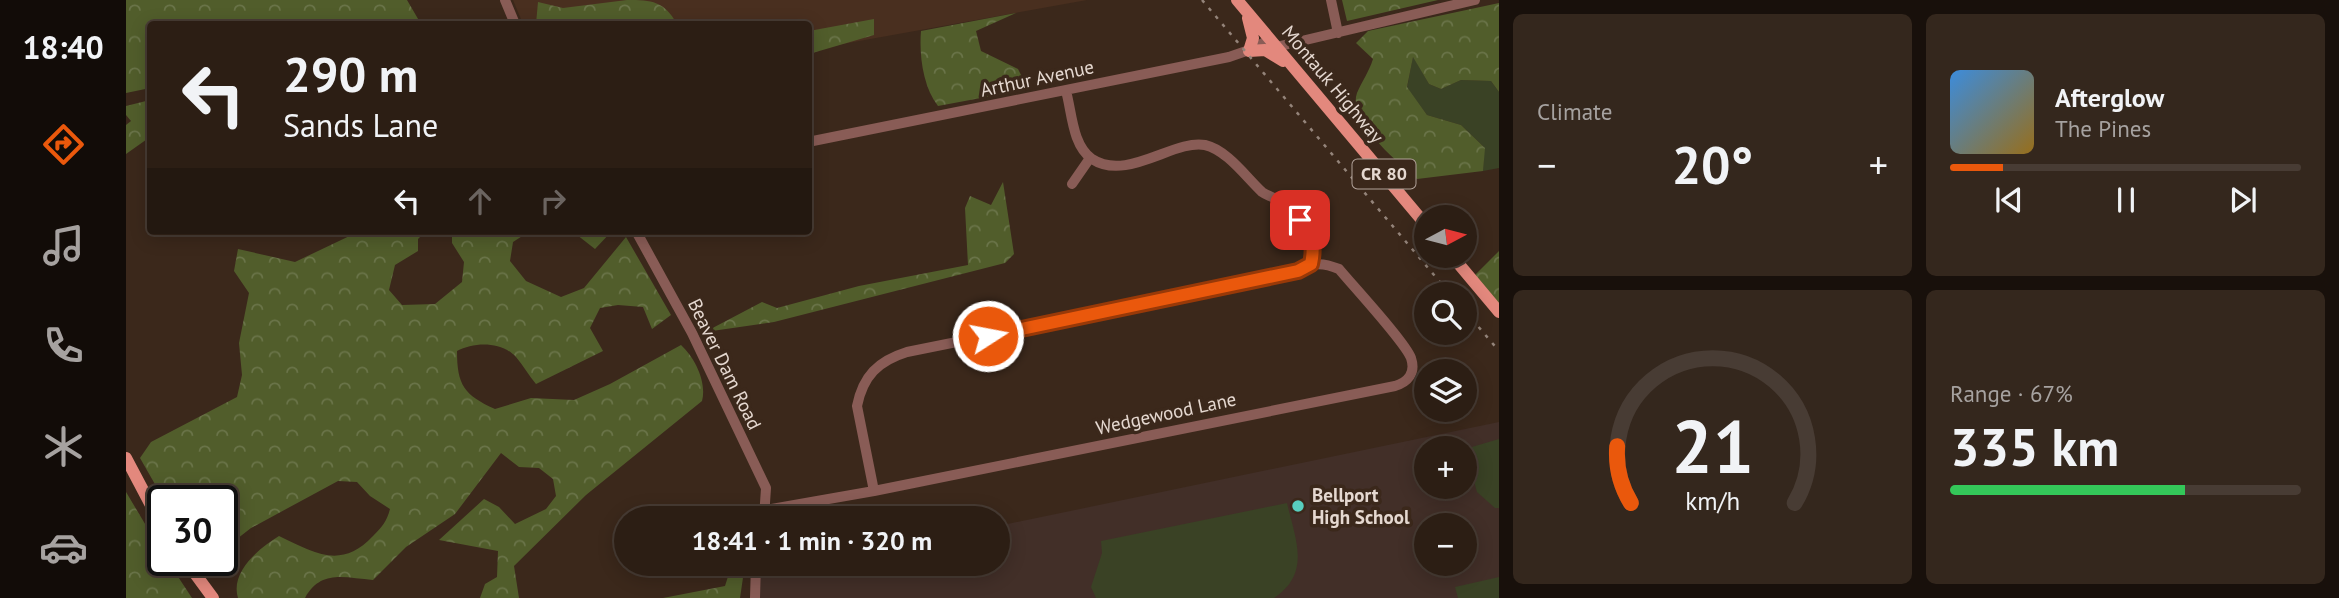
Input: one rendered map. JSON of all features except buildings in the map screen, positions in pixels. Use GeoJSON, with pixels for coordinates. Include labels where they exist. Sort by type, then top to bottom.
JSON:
{"type":"FeatureCollection","features":[{"type":"Feature","properties":{"kind":"main road","name":"Montauk Highway"},"geometry":{"type":"LineString","coordinates":[[1241,5],[1414,211]]}},
{"type":"Feature","properties":{"kind":"main road"},"geometry":{"type":"LineString","coordinates":[[1241,5],[1253,35],[1248,51],[1269,52],[1298,72]]}},
{"type":"Feature","properties":{"kind":"main road"},"geometry":{"type":"LineString","coordinates":[[1462,268],[1499,312]]}},
{"type":"Feature","properties":{"kind":"main road"},"geometry":{"type":"LineString","coordinates":[[126,458],[147,498]]}},
{"type":"Feature","properties":{"kind":"main road"},"geometry":{"type":"LineString","coordinates":[[196,576],[212,598]]}},
{"type":"Feature","properties":{"kind":"street"},"geometry":{"type":"LineString","coordinates":[[505,0],[515,21]]}},
{"type":"Feature","properties":{"kind":"street"},"geometry":{"type":"LineString","coordinates":[[1331,0],[1338,33]]}},
{"type":"Feature","properties":{"kind":"street","name":"Arthur Avenue"},"geometry":{"type":"LineString","coordinates":[[812,141],[1066,91],[1248,51],[1273,43],[1338,33],[1475,0]]}},
{"type":"Feature","properties":{"kind":"street"},"geometry":{"type":"LineString","coordinates":[[874,491],[857,406],[866,379],[886,358],[1283,276],[1311,264],[1313,251],[1310,232],[1289,208],[1264,194],[1220,152],[1205,145],[1190,146],[1156,159],[1125,164],[1100,163],[1090,158],[1083,152],[1076,137],[1066,91]]}},
{"type":"Feature","properties":{"kind":"street"},"geometry":{"type":"LineString","coordinates":[[1072,184],[1090,158]]}},
{"type":"Feature","properties":{"kind":"street","name":"Beaver Dam Road"},"geometry":{"type":"LineString","coordinates":[[638,235],[692,333],[763,482],[764,506]]}},
{"type":"Feature","properties":{"kind":"street","name":"Wedgewood Lane"},"geometry":{"type":"LineString","coordinates":[[803,506],[1406,383],[1413,367],[1410,356],[1339,270],[1322,262],[1311,264]]}},
{"type":"Feature","properties":{"kind":"street"},"geometry":{"type":"LineString","coordinates":[[755,598],[756,576]]}},
{"type":"Feature","properties":{"kind":"shaded area"},"geometry":{"type":"Polygon","coordinates":[[[513,0],[1087,0],[812,49],[812,21],[637,21],[636,13],[597,21],[522,21],[513,0]]]}},
{"type":"Feature","properties":{"kind":"shaded area","name":"Bellport High School"},"geometry":{"type":"Polygon","coordinates":[[[1499,422],[1499,598],[755,598],[755,577],[1010,576],[1010,524],[1414,440],[1414,499],[1477,499],[1477,436],[1432,436],[1499,422]]]}},
{"type":"Feature","properties":{"kind":"green space"},"geometry":{"type":"Polygon","coordinates":[[[126,0],[407,0],[419,21],[147,21],[147,89],[126,93],[126,0]]]}},
{"type":"Feature","properties":{"kind":"green space"},"geometry":{"type":"Polygon","coordinates":[[[627,0],[644,1],[662,6],[675,21],[536,21],[538,2],[563,8],[627,0]]]}},
{"type":"Feature","properties":{"kind":"green space"},"geometry":{"type":"Polygon","coordinates":[[[1342,0],[1438,0],[1347,21],[1342,0]]]}},
{"type":"Feature","properties":{"kind":"green space"},"geometry":{"type":"Polygon","coordinates":[[[1499,3],[1499,92],[1491,81],[1461,80],[1441,89],[1429,84],[1413,57],[1407,87],[1427,115],[1461,125],[1485,148],[1483,171],[1417,179],[1387,152],[1359,116],[1357,93],[1373,59],[1356,43],[1368,31],[1499,3]]]}},
{"type":"Feature","properties":{"kind":"green space"},"geometry":{"type":"Polygon","coordinates":[[[1016,13],[976,31],[981,51],[1018,69],[1028,89],[938,106],[929,90],[923,70],[921,31],[1016,13]]]}},
{"type":"Feature","properties":{"kind":"green space"},"geometry":{"type":"Polygon","coordinates":[[[874,19],[874,35],[812,53],[812,30],[874,19]]]}},
{"type":"Feature","properties":{"kind":"green space"},"geometry":{"type":"Polygon","coordinates":[[[1413,56],[1429,84],[1441,89],[1461,80],[1491,81],[1499,92],[1499,168],[1483,171],[1484,147],[1461,125],[1427,115],[1407,88],[1413,56]]]}},
{"type":"Feature","properties":{"kind":"green space"},"geometry":{"type":"Polygon","coordinates":[[[147,101],[147,139],[126,154],[126,125],[131,121],[126,115],[126,106],[147,101]]]}},
{"type":"Feature","properties":{"kind":"green space"},"geometry":{"type":"Polygon","coordinates":[[[1003,182],[1014,254],[1005,263],[774,322],[705,332],[762,302],[777,308],[859,286],[968,265],[965,208],[970,196],[991,205],[1003,182]]]}},
{"type":"Feature","properties":{"kind":"green space"},"geometry":{"type":"Polygon","coordinates":[[[352,235],[422,235],[418,239],[418,251],[395,265],[389,290],[402,305],[435,304],[462,282],[464,262],[452,243],[452,235],[524,235],[513,242],[510,261],[526,281],[561,297],[584,288],[626,237],[671,315],[652,329],[643,307],[618,305],[600,308],[590,328],[603,351],[536,384],[516,357],[503,348],[479,345],[457,351],[464,388],[476,399],[495,409],[531,398],[574,400],[610,384],[681,345],[695,363],[701,378],[702,401],[586,495],[514,566],[519,598],[480,598],[485,584],[497,577],[498,551],[439,540],[484,499],[499,507],[515,524],[546,509],[556,496],[553,479],[539,468],[519,467],[501,453],[455,514],[406,547],[373,580],[343,577],[326,579],[311,589],[305,598],[238,598],[238,579],[242,570],[255,554],[279,536],[316,552],[339,555],[350,553],[373,536],[384,524],[390,509],[370,496],[357,482],[338,481],[251,528],[238,538],[238,485],[155,485],[140,458],[151,442],[237,397],[242,375],[239,343],[249,293],[234,271],[238,249],[295,262],[352,235]]]}},
{"type":"Feature","properties":{"kind":"green space"},"geometry":{"type":"Polygon","coordinates":[[[577,235],[608,235],[595,249],[577,235]]]}},
{"type":"Feature","properties":{"kind":"green space"},"geometry":{"type":"Polygon","coordinates":[[[1499,251],[1499,312],[1477,286],[1477,282],[1471,279],[1499,251]]]}},
{"type":"Feature","properties":{"kind":"green space"},"geometry":{"type":"Polygon","coordinates":[[[1499,439],[1499,508],[1495,508],[1477,492],[1477,445],[1499,439]]]}},
{"type":"Feature","properties":{"kind":"green space"},"geometry":{"type":"Polygon","coordinates":[[[126,492],[147,527],[147,576],[178,576],[192,598],[126,598],[126,492]]]}},
{"type":"Feature","properties":{"kind":"green space"},"geometry":{"type":"Polygon","coordinates":[[[1287,503],[1297,543],[1297,567],[1286,588],[1274,598],[1096,598],[1091,587],[1102,553],[1101,541],[1287,503]]]}},
{"type":"Feature","properties":{"kind":"green space"},"geometry":{"type":"Polygon","coordinates":[[[728,576],[743,576],[740,598],[663,598],[725,586],[728,576]]]}},
{"type":"Feature","properties":{"kind":"green space"},"geometry":{"type":"Polygon","coordinates":[[[1499,577],[1499,598],[1458,598],[1455,587],[1499,577]]]}},
{"type":"Feature","properties":{"kind":"railway"},"geometry":{"type":"LineString","coordinates":[[1202,0],[1440,282]]}},
{"type":"Feature","properties":{"kind":"railway"},"geometry":{"type":"LineString","coordinates":[[1477,325],[1499,351]]}},
{"type":"Feature","properties":{"kind":"place","name":"Bellport High School"},"geometry":{"type":"Point","coordinates":[1298,506]}},
{"type":"Feature","properties":{"kind":"route"},"geometry":{"type":"LineString","coordinates":[[988,336],[1298,271],[1311,264],[1313,251],[1310,232],[1300,220]]}}]}
